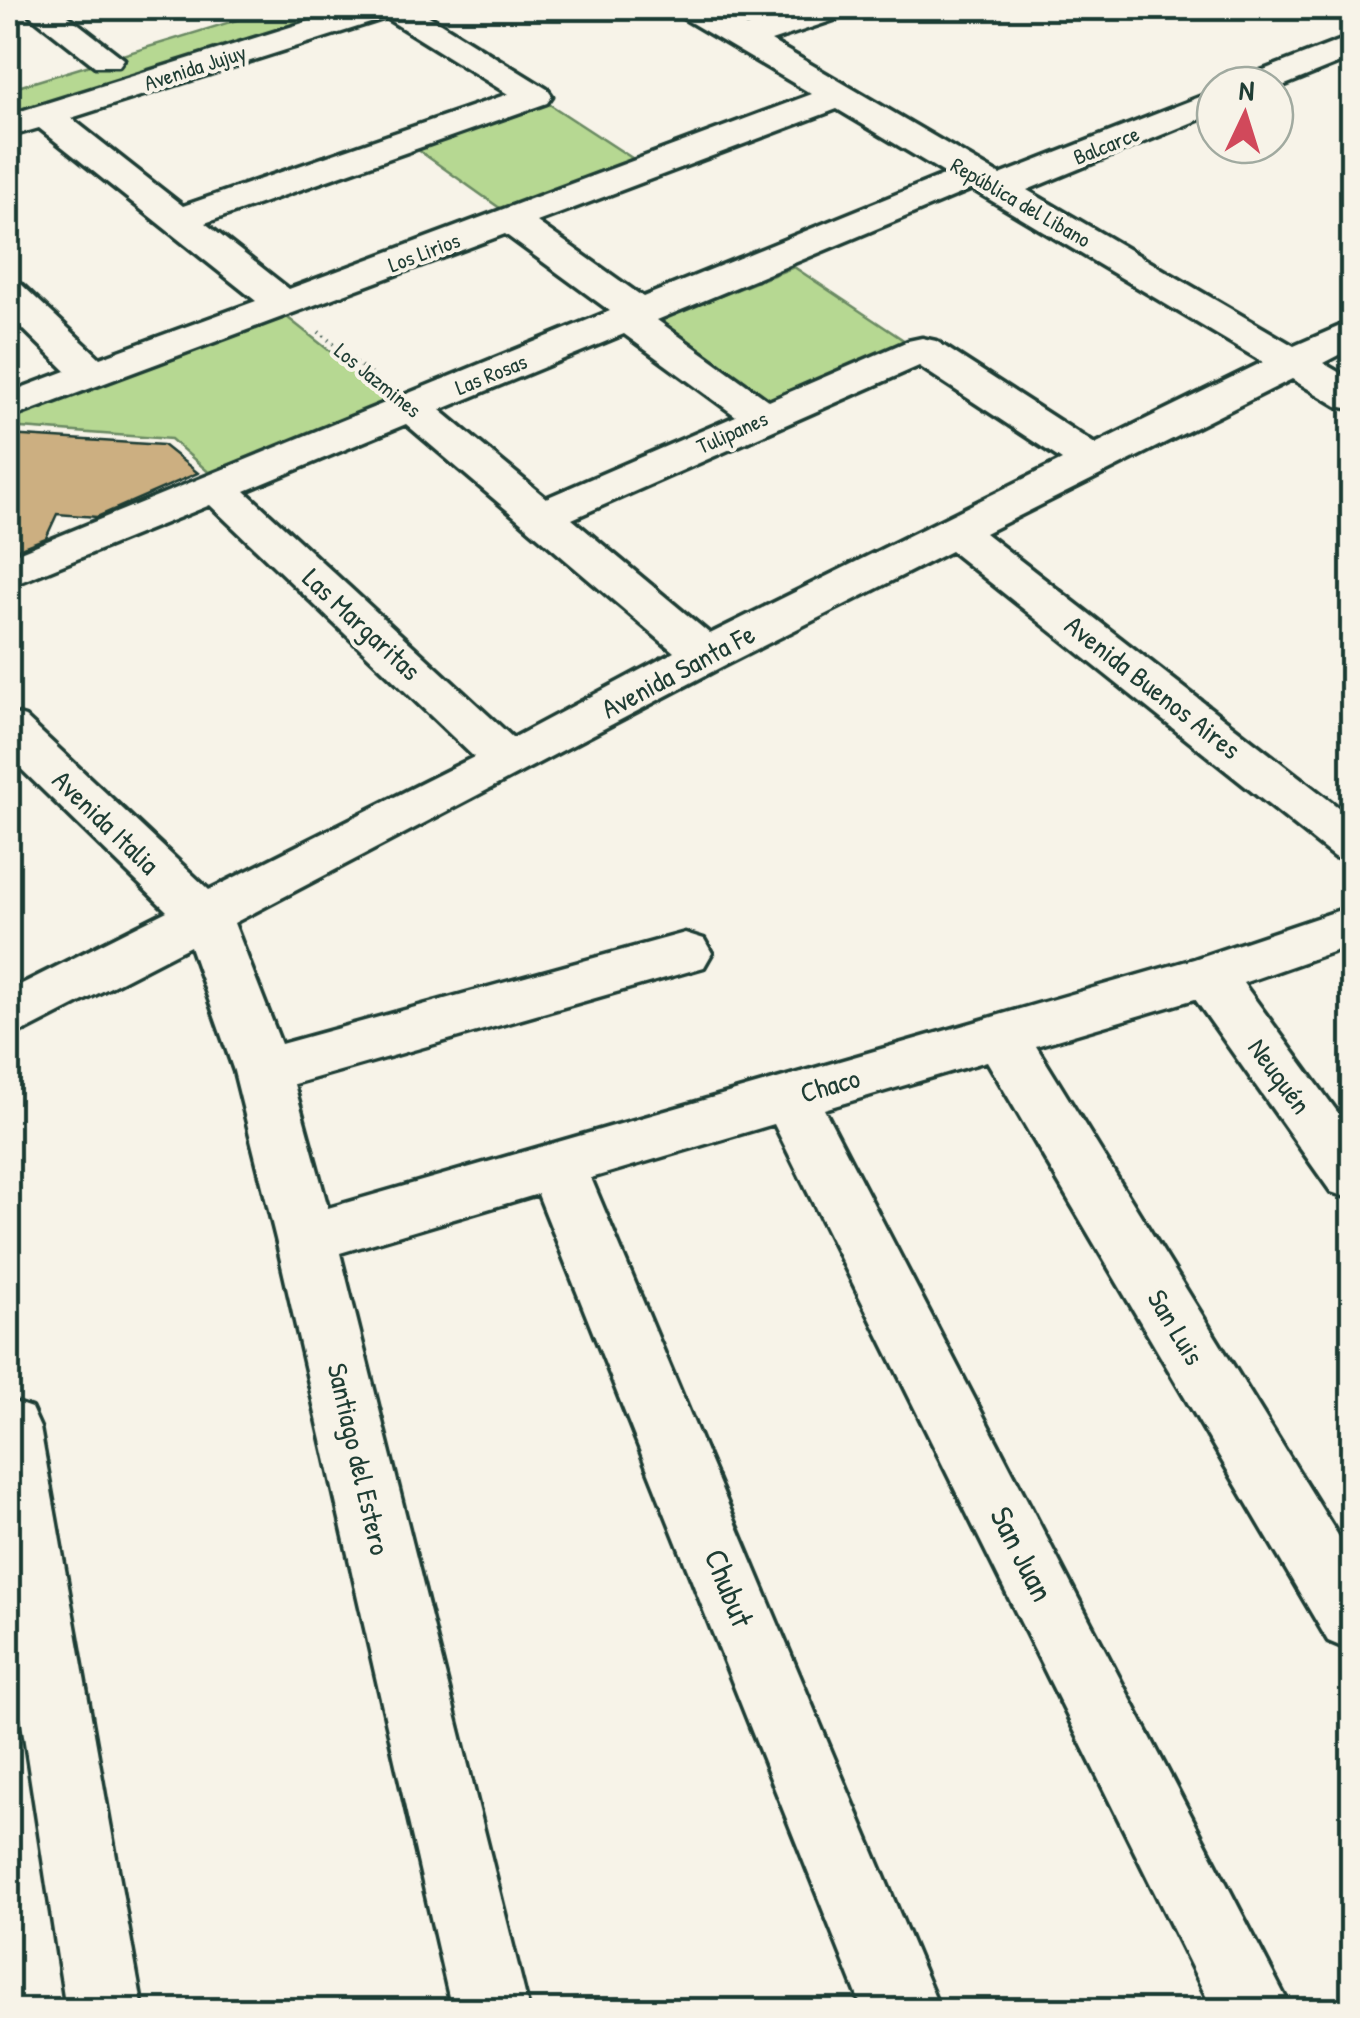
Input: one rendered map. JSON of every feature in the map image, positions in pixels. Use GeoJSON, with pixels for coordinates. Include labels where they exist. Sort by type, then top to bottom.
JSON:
{"type":"FeatureCollection","features":[{"type":"Feature","properties":{"kind":"street"},"geometry":{"type":"LineString","coordinates":[[38,8],[107,60]]}},
{"type":"Feature","properties":{"kind":"street","name":"Avenida Jujuy"},"geometry":{"type":"LineString","coordinates":[[8,126],[382,8]]}},
{"type":"Feature","properties":{"kind":"street"},"geometry":{"type":"LineString","coordinates":[[180,218],[535,96],[394,8]]}},
{"type":"Feature","properties":{"kind":"street","name":"República del Libano"},"geometry":{"type":"LineString","coordinates":[[690,8],[1352,398]]}},
{"type":"Feature","properties":{"kind":"street"},"geometry":{"type":"LineString","coordinates":[[744,40],[837,8]]}},
{"type":"Feature","properties":{"kind":"street"},"geometry":{"type":"LineString","coordinates":[[1295,69],[1352,46]]}},
{"type":"Feature","properties":{"kind":"street","name":"Avenida Jujuy"},"geometry":{"type":"LineString","coordinates":[[74,70],[144,48]]}},
{"type":"Feature","properties":{"kind":"street","name":"Los Lirios"},"geometry":{"type":"LineString","coordinates":[[8,408],[840,96]]}},
{"type":"Feature","properties":{"kind":"street","name":"Balcarce"},"geometry":{"type":"LineString","coordinates":[[986,182],[1195,108]]}},
{"type":"Feature","properties":{"kind":"street"},"geometry":{"type":"LineString","coordinates":[[44,114],[284,304]]}},
{"type":"Feature","properties":{"kind":"street","name":"Las Rosas"},"geometry":{"type":"LineString","coordinates":[[8,574],[634,315],[986,182]]}},
{"type":"Feature","properties":{"kind":"street"},"geometry":{"type":"LineString","coordinates":[[510,220],[764,417]]}},
{"type":"Feature","properties":{"kind":"street"},"geometry":{"type":"LineString","coordinates":[[8,293],[94,375]]}},
{"type":"Feature","properties":{"kind":"street","name":"Avenida Santa Fe"},"geometry":{"type":"LineString","coordinates":[[8,1015],[508,760],[706,654],[1352,333]]}},
{"type":"Feature","properties":{"kind":"street","name":"Tulipanes"},"geometry":{"type":"LineString","coordinates":[[542,516],[922,350],[1092,461]]}},
{"type":"Feature","properties":{"kind":"street","name":"Los Jazmines"},"geometry":{"type":"LineString","coordinates":[[411,407],[706,654]]}},
{"type":"Feature","properties":{"kind":"street","name":"Las Margaritas"},"geometry":{"type":"LineString","coordinates":[[216,487],[508,760]]}},
{"type":"Feature","properties":{"kind":"street","name":"Avenida Buenos Aires"},"geometry":{"type":"LineString","coordinates":[[954,531],[1352,844]]}},
{"type":"Feature","properties":{"kind":"street","name":"Avenida Italia"},"geometry":{"type":"LineString","coordinates":[[8,728],[204,916]]}},
{"type":"Feature","properties":{"kind":"street","name":"Santiago del Estero"},"geometry":{"type":"LineString","coordinates":[[204,916],[232,982],[262,1071],[306,1239],[490,2010]]}},
{"type":"Feature","properties":{"kind":"street","name":"Chaco"},"geometry":{"type":"LineString","coordinates":[[306,1239],[1206,975],[1352,925]]}},
{"type":"Feature","properties":{"kind":"street"},"geometry":{"type":"LineString","coordinates":[[262,1071],[685,953]]}},
{"type":"Feature","properties":{"kind":"street","name":"Neuquén"},"geometry":{"type":"LineString","coordinates":[[1206,975],[1352,1176]]}},
{"type":"Feature","properties":{"kind":"street","name":"San Luis"},"geometry":{"type":"LineString","coordinates":[[1000,1035],[1352,1619]]}},
{"type":"Feature","properties":{"kind":"street","name":"San Juan"},"geometry":{"type":"LineString","coordinates":[[789,1097],[1254,2010]]}},
{"type":"Feature","properties":{"kind":"street","name":"Chubut"},"geometry":{"type":"LineString","coordinates":[[556,1165],[901,2010]]}},
{"type":"Feature","properties":{"kind":"street"},"geometry":{"type":"LineString","coordinates":[[8,1428],[105,2010]]}},
{"type":"Feature","properties":{"kind":"path","name":"Los Jazmines"},"geometry":{"type":"LineString","coordinates":[[284,304],[411,407]]}},
{"type":"Feature","properties":{"kind":"green space"},"geometry":{"type":"Polygon","coordinates":[[[276,8],[383,8],[8,126],[8,90],[276,8]]]}},
{"type":"Feature","properties":{"kind":"green space"},"geometry":{"type":"Polygon","coordinates":[[[543,100],[638,162],[504,211],[411,145],[543,100]]]}},
{"type":"Feature","properties":{"kind":"green space"},"geometry":{"type":"Polygon","coordinates":[[[794,267],[914,347],[772,407],[655,322],[794,267]]]}},
{"type":"Feature","properties":{"kind":"green space"},"geometry":{"type":"Polygon","coordinates":[[[283,314],[393,401],[213,476],[171,439],[8,427],[8,420],[283,314]]]}},
{"type":"Feature","properties":{"kind":"building"},"geometry":{"type":"Polygon","coordinates":[[[8,435],[163,445],[198,473],[97,517],[57,514],[46,538],[8,553],[8,435]]]}}]}
